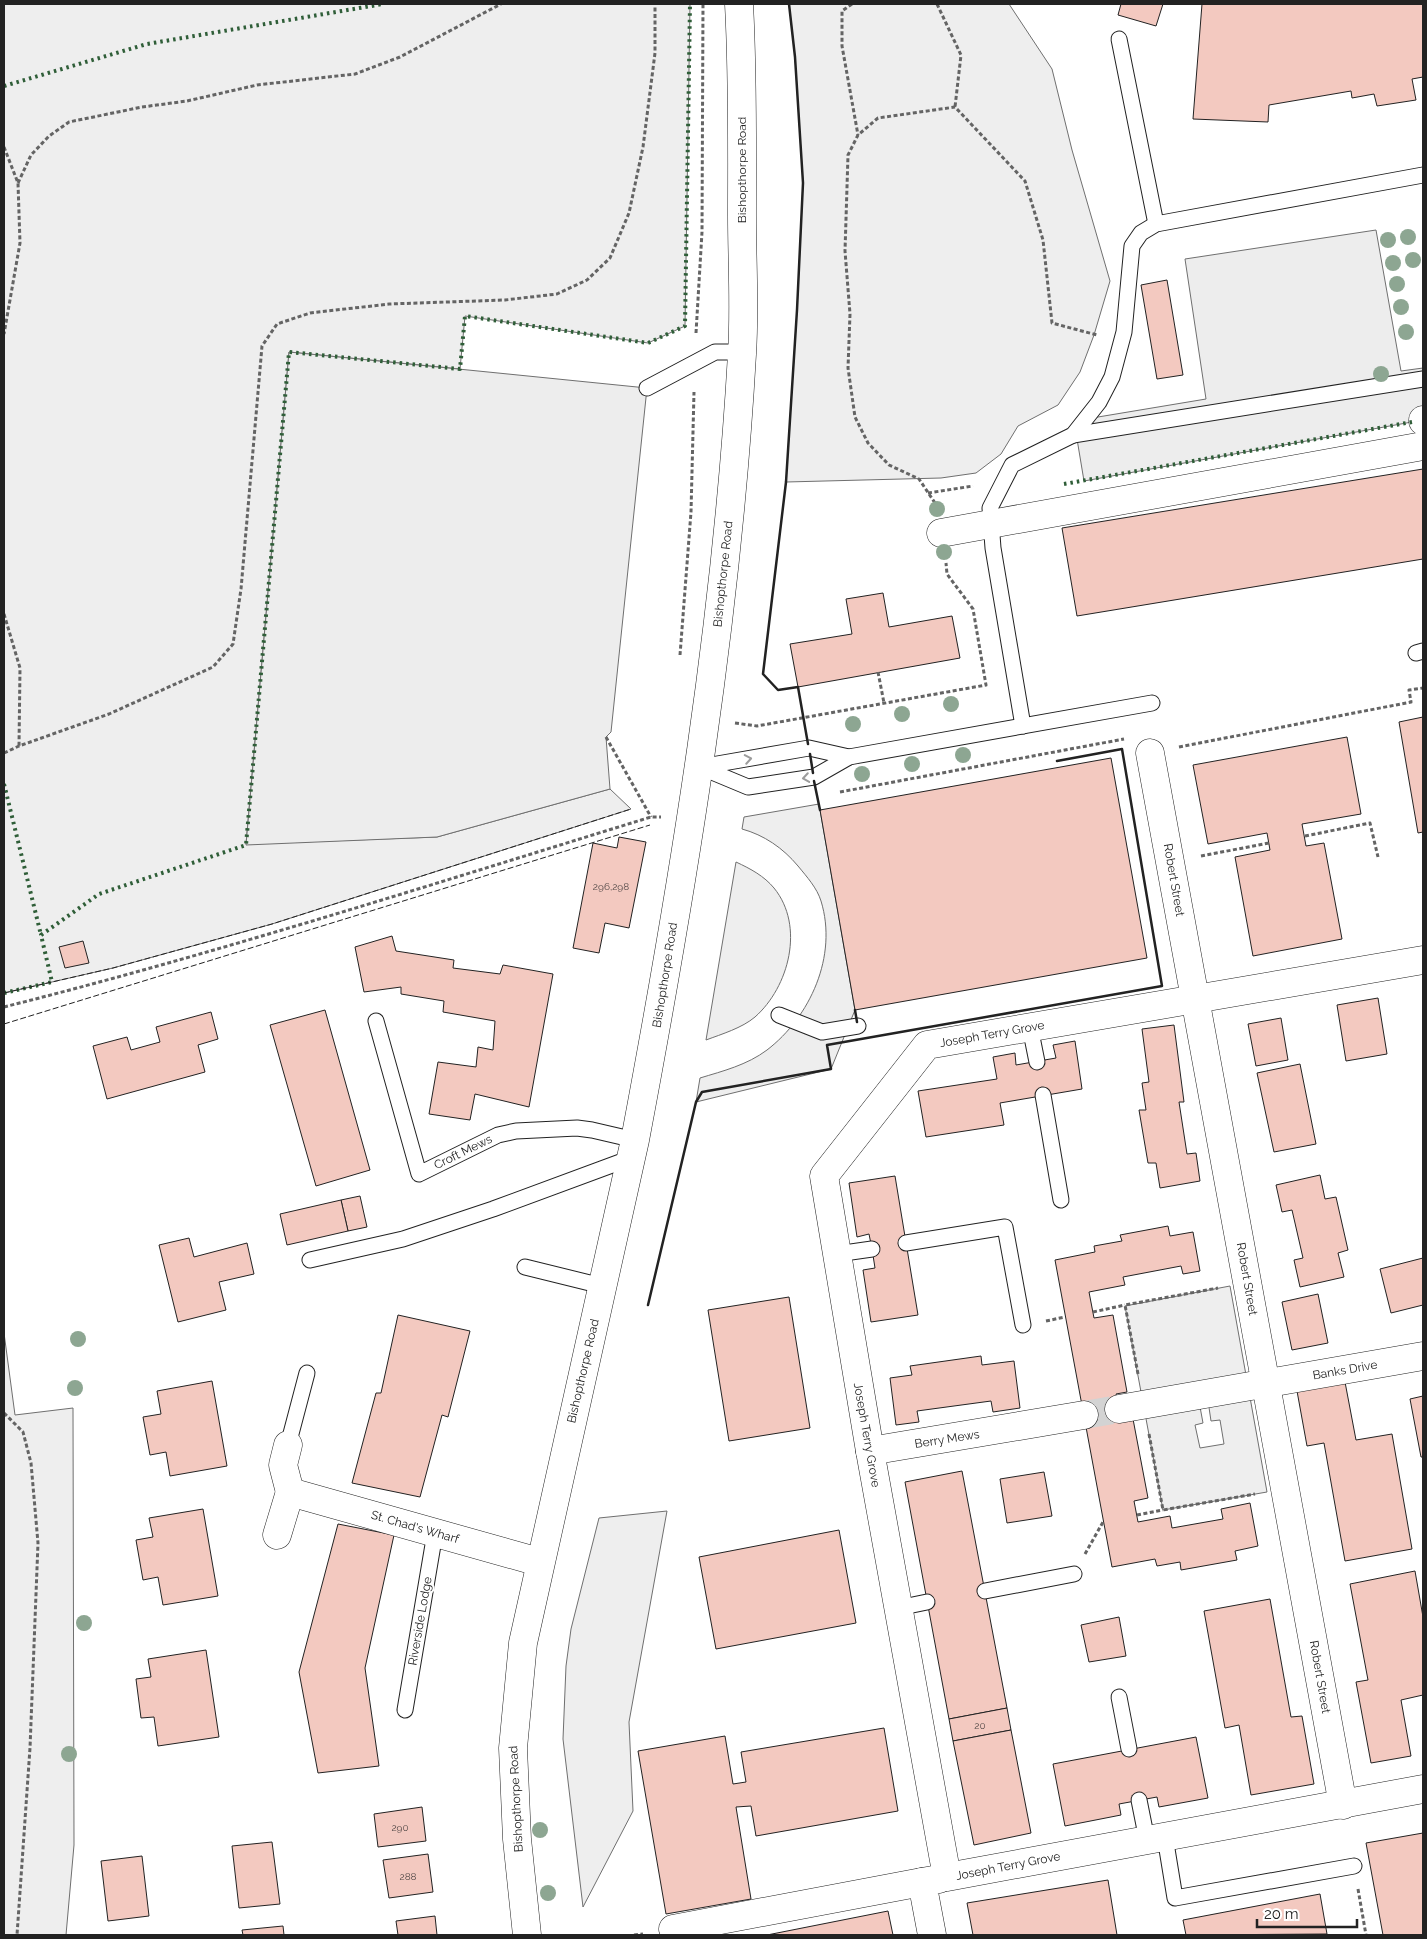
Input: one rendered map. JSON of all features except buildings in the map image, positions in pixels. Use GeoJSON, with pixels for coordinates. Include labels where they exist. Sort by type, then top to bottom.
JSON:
{"type":"FeatureCollection","features":[{"type":"Feature","properties":{"kind":"street","name":"Bishopthorpe Road"},"geometry":{"type":"LineString","coordinates":[[527,1935],[517,1839],[513,1748],[523,1643],[539,1562],[633,1149],[700,767],[726,555],[742,352],[742,55],[739,4]]}},
{"type":"Feature","properties":{"kind":"street"},"geometry":{"type":"LineString","coordinates":[[941,533],[1423,446]]}},
{"type":"Feature","properties":{"kind":"street","name":"Robert Street"},"geometry":{"type":"LineString","coordinates":[[1150,753],[1343,1805]]}},
{"type":"Feature","properties":{"kind":"street","name":"Joseph Terry Grove"},"geometry":{"type":"LineString","coordinates":[[1423,960],[927,1045],[824,1176],[898,1608],[935,1879],[1423,1789]]}},
{"type":"Feature","properties":{"kind":"street","name":"Banks Drive"},"geometry":{"type":"LineString","coordinates":[[1118,1409],[1423,1356]]}},
{"type":"Feature","properties":{"kind":"street","name":"Berry Mews"},"geometry":{"type":"LineString","coordinates":[[870,1452],[1084,1414]]}},
{"type":"Feature","properties":{"kind":"street"},"geometry":{"type":"LineString","coordinates":[[278,1535],[290,1492],[283,1465],[288,1445]]}},
{"type":"Feature","properties":{"kind":"street","name":"St. Chad's Wharf"},"geometry":{"type":"LineString","coordinates":[[290,1492],[539,1562]]}},
{"type":"Feature","properties":{"kind":"street"},"geometry":{"type":"LineString","coordinates":[[673,1928],[935,1879],[932,1935]]}},
{"type":"Feature","properties":{"kind":"lane"},"geometry":{"type":"LineString","coordinates":[[1119,39],[1156,224]]}},
{"type":"Feature","properties":{"kind":"lane"},"geometry":{"type":"LineString","coordinates":[[1073,435],[1099,402],[1112,378],[1122,341],[1132,246],[1141,233],[1156,224],[1423,176]]}},
{"type":"Feature","properties":{"kind":"lane"},"geometry":{"type":"LineString","coordinates":[[647,388],[715,352],[742,352]]}},
{"type":"Feature","properties":{"kind":"lane"},"geometry":{"type":"LineString","coordinates":[[1023,726],[990,524],[990,508],[1012,465],[1073,435],[1423,379]]}},
{"type":"Feature","properties":{"kind":"lane"},"geometry":{"type":"LineString","coordinates":[[700,767],[748,787],[814,777],[849,757],[1152,703]]}},
{"type":"Feature","properties":{"kind":"lane"},"geometry":{"type":"LineString","coordinates":[[700,767],[809,748],[849,757]]}},
{"type":"Feature","properties":{"kind":"lane"},"geometry":{"type":"LineString","coordinates":[[779,1015],[822,1032],[858,1026]]}},
{"type":"Feature","properties":{"kind":"lane","name":"Croft Mews"},"geometry":{"type":"LineString","coordinates":[[376,1021],[419,1174],[498,1135],[516,1131],[578,1128],[592,1130],[633,1149]]}},
{"type":"Feature","properties":{"kind":"lane"},"geometry":{"type":"LineString","coordinates":[[1030,1027],[1037,1062]]}},
{"type":"Feature","properties":{"kind":"lane"},"geometry":{"type":"LineString","coordinates":[[1043,1095],[1061,1200]]}},
{"type":"Feature","properties":{"kind":"lane"},"geometry":{"type":"LineString","coordinates":[[310,1260],[403,1239],[493,1209],[633,1149]]}},
{"type":"Feature","properties":{"kind":"lane"},"geometry":{"type":"LineString","coordinates":[[906,1243],[1005,1228],[1023,1325]]}},
{"type":"Feature","properties":{"kind":"lane"},"geometry":{"type":"LineString","coordinates":[[837,1254],[872,1249]]}},
{"type":"Feature","properties":{"kind":"lane"},"geometry":{"type":"LineString","coordinates":[[525,1267],[602,1286]]}},
{"type":"Feature","properties":{"kind":"lane"},"geometry":{"type":"LineString","coordinates":[[288,1445],[307,1373]]}},
{"type":"Feature","properties":{"kind":"lane","name":"Riverside Lodge"},"geometry":{"type":"LineString","coordinates":[[406,1710],[436,1533]]}},
{"type":"Feature","properties":{"kind":"lane"},"geometry":{"type":"LineString","coordinates":[[985,1591],[1074,1574]]}},
{"type":"Feature","properties":{"kind":"lane"},"geometry":{"type":"LineString","coordinates":[[898,1608],[927,1602]]}},
{"type":"Feature","properties":{"kind":"lane"},"geometry":{"type":"LineString","coordinates":[[1119,1697],[1129,1749]]}},
{"type":"Feature","properties":{"kind":"lane"},"geometry":{"type":"LineString","coordinates":[[1139,1800],[1156,1838],[1175,1898],[1354,1866]]}},
{"type":"Feature","properties":{"kind":"path"},"geometry":{"type":"LineString","coordinates":[[18,183],[31,156],[49,136],[68,122],[142,106],[187,101],[257,86],[355,74],[400,57],[501,4]]}},
{"type":"Feature","properties":{"kind":"path"},"geometry":{"type":"LineString","coordinates":[[4,753],[109,714],[213,667],[233,644],[241,589],[262,346],[277,324],[310,312],[389,304],[504,300],[557,294],[587,280],[610,258],[629,213],[643,147],[655,53],[655,4]]}},
{"type":"Feature","properties":{"kind":"path"},"geometry":{"type":"LineString","coordinates":[[680,662],[691,512],[695,363],[702,232],[703,4]]}},
{"type":"Feature","properties":{"kind":"path"},"geometry":{"type":"LineString","coordinates":[[852,4],[842,11],[842,46],[858,135]]}},
{"type":"Feature","properties":{"kind":"path"},"geometry":{"type":"LineString","coordinates":[[937,4],[960,55],[955,107],[1025,181],[1043,240],[1052,322],[1122,341]]}},
{"type":"Feature","properties":{"kind":"path"},"geometry":{"type":"LineString","coordinates":[[707,720],[757,726],[986,685],[973,609],[947,574],[937,509],[919,479],[889,465],[868,443],[855,417],[848,368],[850,314],[846,251],[848,155],[858,135],[878,118],[955,107]]}},
{"type":"Feature","properties":{"kind":"path"},"geometry":{"type":"LineString","coordinates":[[4,147],[18,183],[20,243],[4,334]]}},
{"type":"Feature","properties":{"kind":"path"},"geometry":{"type":"LineString","coordinates":[[928,492],[1003,482]]}},
{"type":"Feature","properties":{"kind":"path"},"geometry":{"type":"LineString","coordinates":[[4,614],[20,668],[19,746]]}},
{"type":"Feature","properties":{"kind":"path"},"geometry":{"type":"LineString","coordinates":[[878,672],[884,704]]}},
{"type":"Feature","properties":{"kind":"path"},"geometry":{"type":"LineString","coordinates":[[836,793],[1133,737],[1136,756],[1411,702],[1409,690],[1423,688]]}},
{"type":"Feature","properties":{"kind":"path"},"geometry":{"type":"LineString","coordinates":[[606,737],[652,817]]}},
{"type":"Feature","properties":{"kind":"path"},"geometry":{"type":"LineString","coordinates":[[659,817],[660,807]]}},
{"type":"Feature","properties":{"kind":"path"},"geometry":{"type":"LineString","coordinates":[[4,1007],[115,979],[652,817],[692,815]]}},
{"type":"Feature","properties":{"kind":"path"},"geometry":{"type":"LineString","coordinates":[[1305,836],[1370,823],[1378,857]]}},
{"type":"Feature","properties":{"kind":"path"},"geometry":{"type":"LineString","coordinates":[[1171,862],[1269,843]]}},
{"type":"Feature","properties":{"kind":"path"},"geometry":{"type":"LineString","coordinates":[[1093,1312],[1125,1306]]}},
{"type":"Feature","properties":{"kind":"path"},"geometry":{"type":"LineString","coordinates":[[4,1413],[23,1432],[31,1463],[38,1543],[30,1748],[17,1935]]}},
{"type":"Feature","properties":{"kind":"path"},"geometry":{"type":"LineString","coordinates":[[1137,1515],[1163,1510]]}},
{"type":"Feature","properties":{"kind":"path"},"geometry":{"type":"LineString","coordinates":[[1074,1574],[1104,1522]]}},
{"type":"Feature","properties":{"kind":"shaded area"},"geometry":{"type":"Polygon","coordinates":[[[4,4],[690,4],[685,326],[648,343],[465,316],[460,369],[289,352],[246,844],[437,837],[610,789],[631,809],[272,924],[113,968],[4,993],[4,4]]]}},
{"type":"Feature","properties":{"kind":"shaded area"},"geometry":{"type":"Polygon","coordinates":[[[789,4],[1009,4],[1052,69],[1072,150],[1110,281],[1094,335],[1080,372],[1058,405],[1018,426],[1001,454],[976,473],[941,478],[786,482],[803,183],[795,57],[789,4]]]}},
{"type":"Feature","properties":{"kind":"shaded area"},"geometry":{"type":"Polygon","coordinates":[[[1376,230],[1401,371],[1423,368],[1423,420],[1084,481],[1074,421],[1206,399],[1185,259],[1376,230]]]}},
{"type":"Feature","properties":{"kind":"shaded area"},"geometry":{"type":"Polygon","coordinates":[[[289,352],[647,388],[611,732],[606,737],[610,789],[437,837],[246,845],[289,352]]]}},
{"type":"Feature","properties":{"kind":"shaded area"},"geometry":{"type":"Polygon","coordinates":[[[819,804],[855,1010],[831,1069],[696,1102],[700,1078],[743,1064],[767,1050],[796,1021],[816,984],[823,964],[826,943],[825,922],[819,896],[808,878],[786,853],[773,843],[742,829],[744,817],[819,804]]]}},
{"type":"Feature","properties":{"kind":"shaded area"},"geometry":{"type":"Polygon","coordinates":[[[736,862],[766,880],[774,888],[783,903],[789,920],[791,938],[789,956],[777,990],[755,1017],[738,1028],[706,1040],[736,862]]]}},
{"type":"Feature","properties":{"kind":"shaded area"},"geometry":{"type":"Polygon","coordinates":[[[1230,1286],[1267,1492],[1163,1510],[1125,1306],[1230,1286]],[[1207,1394],[1198,1396],[1203,1423],[1195,1425],[1200,1448],[1224,1444],[1220,1420],[1211,1421],[1207,1394]]]}},
{"type":"Feature","properties":{"kind":"shaded area"},"geometry":{"type":"Polygon","coordinates":[[[4,1333],[15,1415],[73,1408],[74,1845],[66,1935],[4,1935],[4,1333]]]}},
{"type":"Feature","properties":{"kind":"shaded area"},"geometry":{"type":"Polygon","coordinates":[[[667,1511],[629,1722],[633,1811],[583,1907],[563,1739],[566,1666],[571,1629],[599,1518],[667,1511]]]}},
{"type":"Feature","properties":{"kind":"tunnel"},"geometry":{"type":"LineString","coordinates":[[1084,1415],[1119,1409]]}},
{"type":"Feature","properties":{"kind":"hedge"},"geometry":{"type":"LineString","coordinates":[[4,86],[147,44],[383,4]]}},
{"type":"Feature","properties":{"kind":"hedge"},"geometry":{"type":"LineString","coordinates":[[4,993],[52,982],[41,935],[99,894],[246,845],[289,352],[460,369],[465,316],[648,343],[685,326],[690,4]]}},
{"type":"Feature","properties":{"kind":"hedge"},"geometry":{"type":"LineString","coordinates":[[1064,484],[1412,422]]}},
{"type":"Feature","properties":{"kind":"hedge"},"geometry":{"type":"LineString","coordinates":[[4,784],[41,935]]}},
{"type":"Feature","properties":{"kind":"fence"},"geometry":{"type":"LineString","coordinates":[[4,993],[113,968],[272,924],[631,809]]}},
{"type":"Feature","properties":{"kind":"fence"},"geometry":{"type":"LineString","coordinates":[[4,1024],[650,825]]}},
{"type":"Feature","properties":{"kind":"wall"},"geometry":{"type":"LineString","coordinates":[[789,4],[795,57],[803,183],[786,482],[763,674],[778,690],[798,687],[808,744]]}},
{"type":"Feature","properties":{"kind":"wall"},"geometry":{"type":"LineString","coordinates":[[648,1305],[696,1102],[702,1092],[831,1069],[827,1045],[1162,986],[1122,749],[1057,761]]}},
{"type":"Feature","properties":{"kind":"wall"},"geometry":{"type":"LineString","coordinates":[[810,754],[813,773]]}},
{"type":"Feature","properties":{"kind":"wall"},"geometry":{"type":"LineString","coordinates":[[814,781],[820,810]]}},
{"type":"Feature","properties":{"kind":"wall"},"geometry":{"type":"LineString","coordinates":[[855,1010],[857,1022]]}}]}
